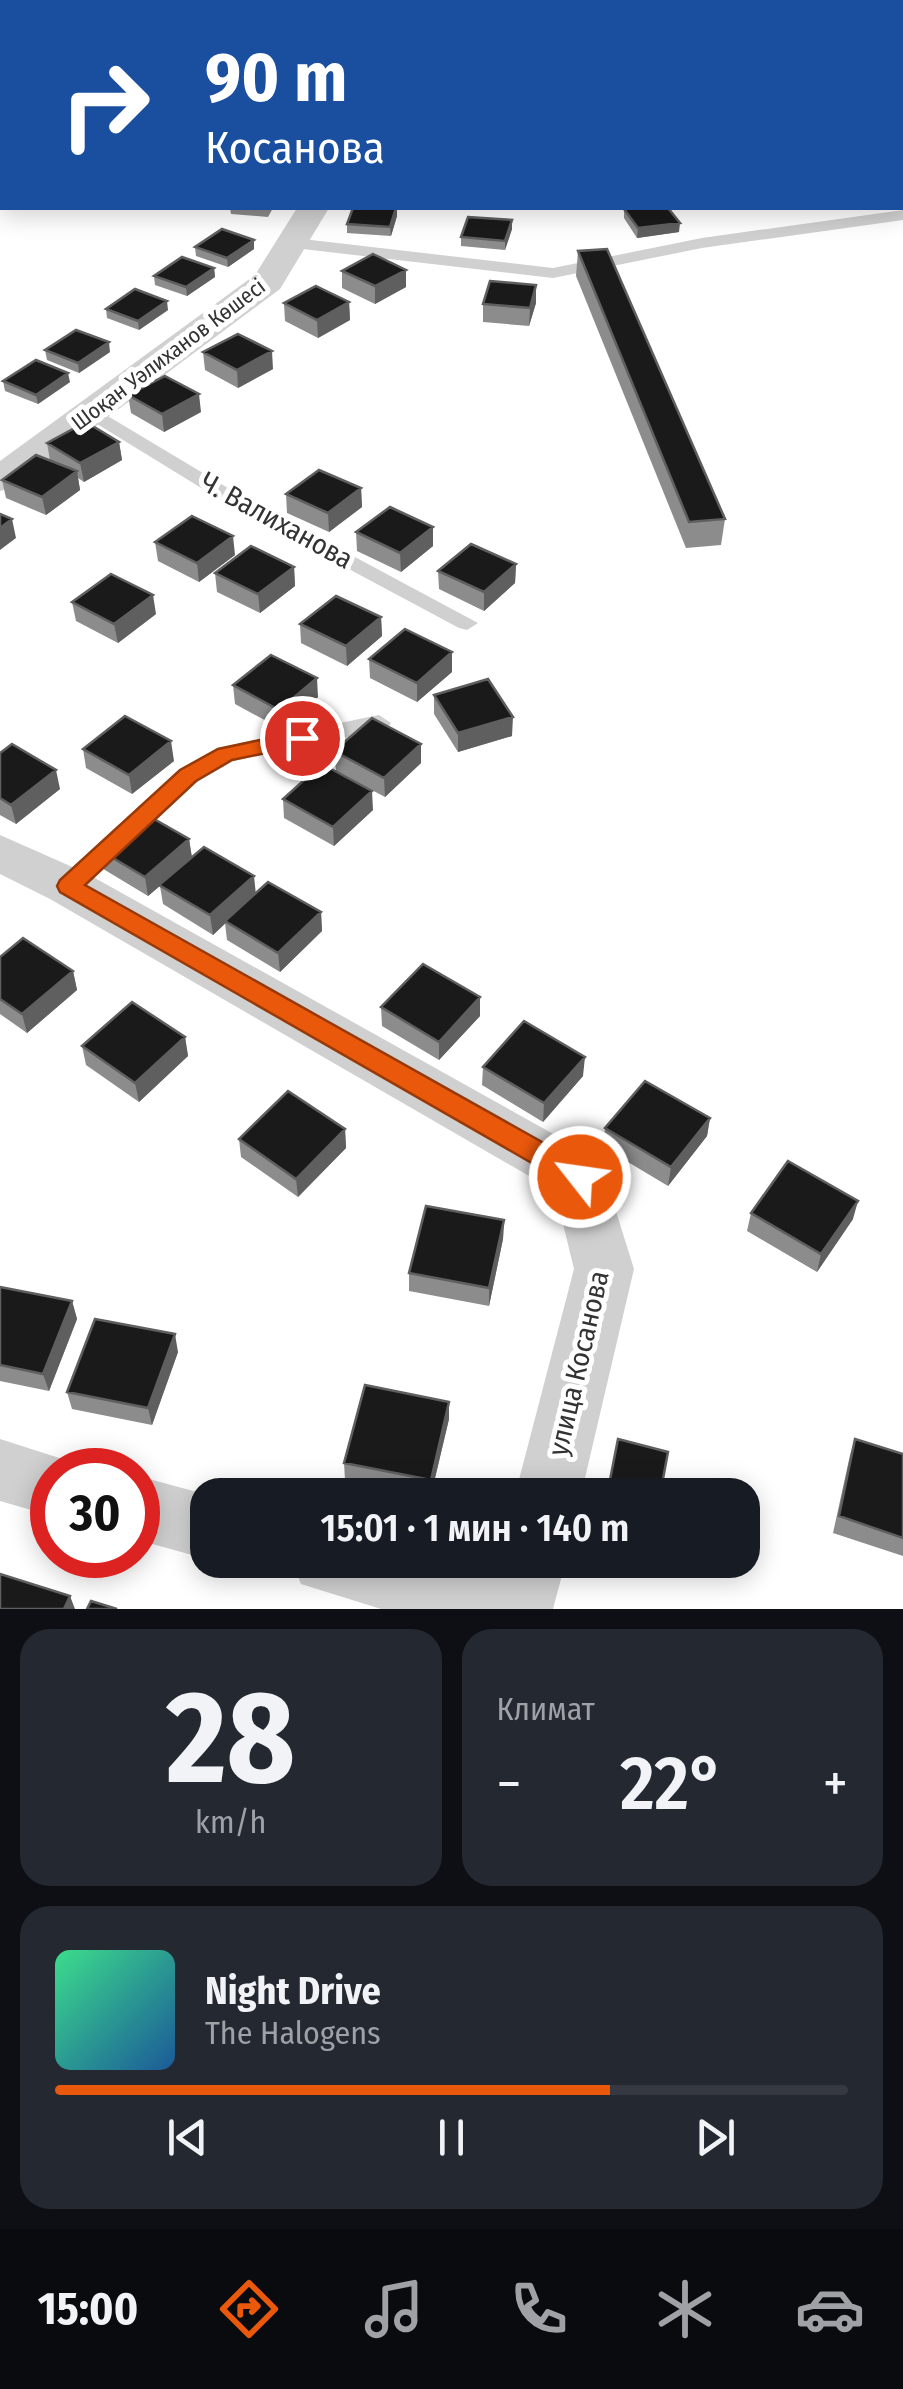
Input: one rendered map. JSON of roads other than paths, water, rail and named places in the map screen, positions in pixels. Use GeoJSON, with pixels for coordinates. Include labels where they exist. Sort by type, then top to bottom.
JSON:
{"type":"FeatureCollection","features":[{"type":"Feature","properties":{"kind":"street","name":"Шоқан Уәлиханов Көшесі"},"geometry":{"type":"LineString","coordinates":[[0,479],[268,282],[311,210]]}},
{"type":"Feature","properties":{"kind":"street","name":"улица Косанова"},"geometry":{"type":"LineString","coordinates":[[0,853],[68,886],[580,1177],[604,1269],[552,1478]]}},
{"type":"Feature","properties":{"kind":"street"},"geometry":{"type":"LineString","coordinates":[[0,1470],[30,1479]]}},
{"type":"Feature","properties":{"kind":"street"},"geometry":{"type":"LineString","coordinates":[[160,1514],[190,1523]]}},
{"type":"Feature","properties":{"kind":"street"},"geometry":{"type":"LineString","coordinates":[[390,1578],[503,1609]]}},
{"type":"Feature","properties":{"kind":"street"},"geometry":{"type":"LineString","coordinates":[[519,1609],[527,1578]]}},
{"type":"Feature","properties":{"kind":"lane"},"geometry":{"type":"LineString","coordinates":[[294,243],[553,273],[702,243],[903,214]]}},
{"type":"Feature","properties":{"kind":"lane","name":"Ч. Валиханова"},"geometry":{"type":"LineString","coordinates":[[91,412],[236,501],[467,623]]}},
{"type":"Feature","properties":{"kind":"lane"},"geometry":{"type":"LineString","coordinates":[[68,886],[188,776],[226,754],[378,722]]}}]}
